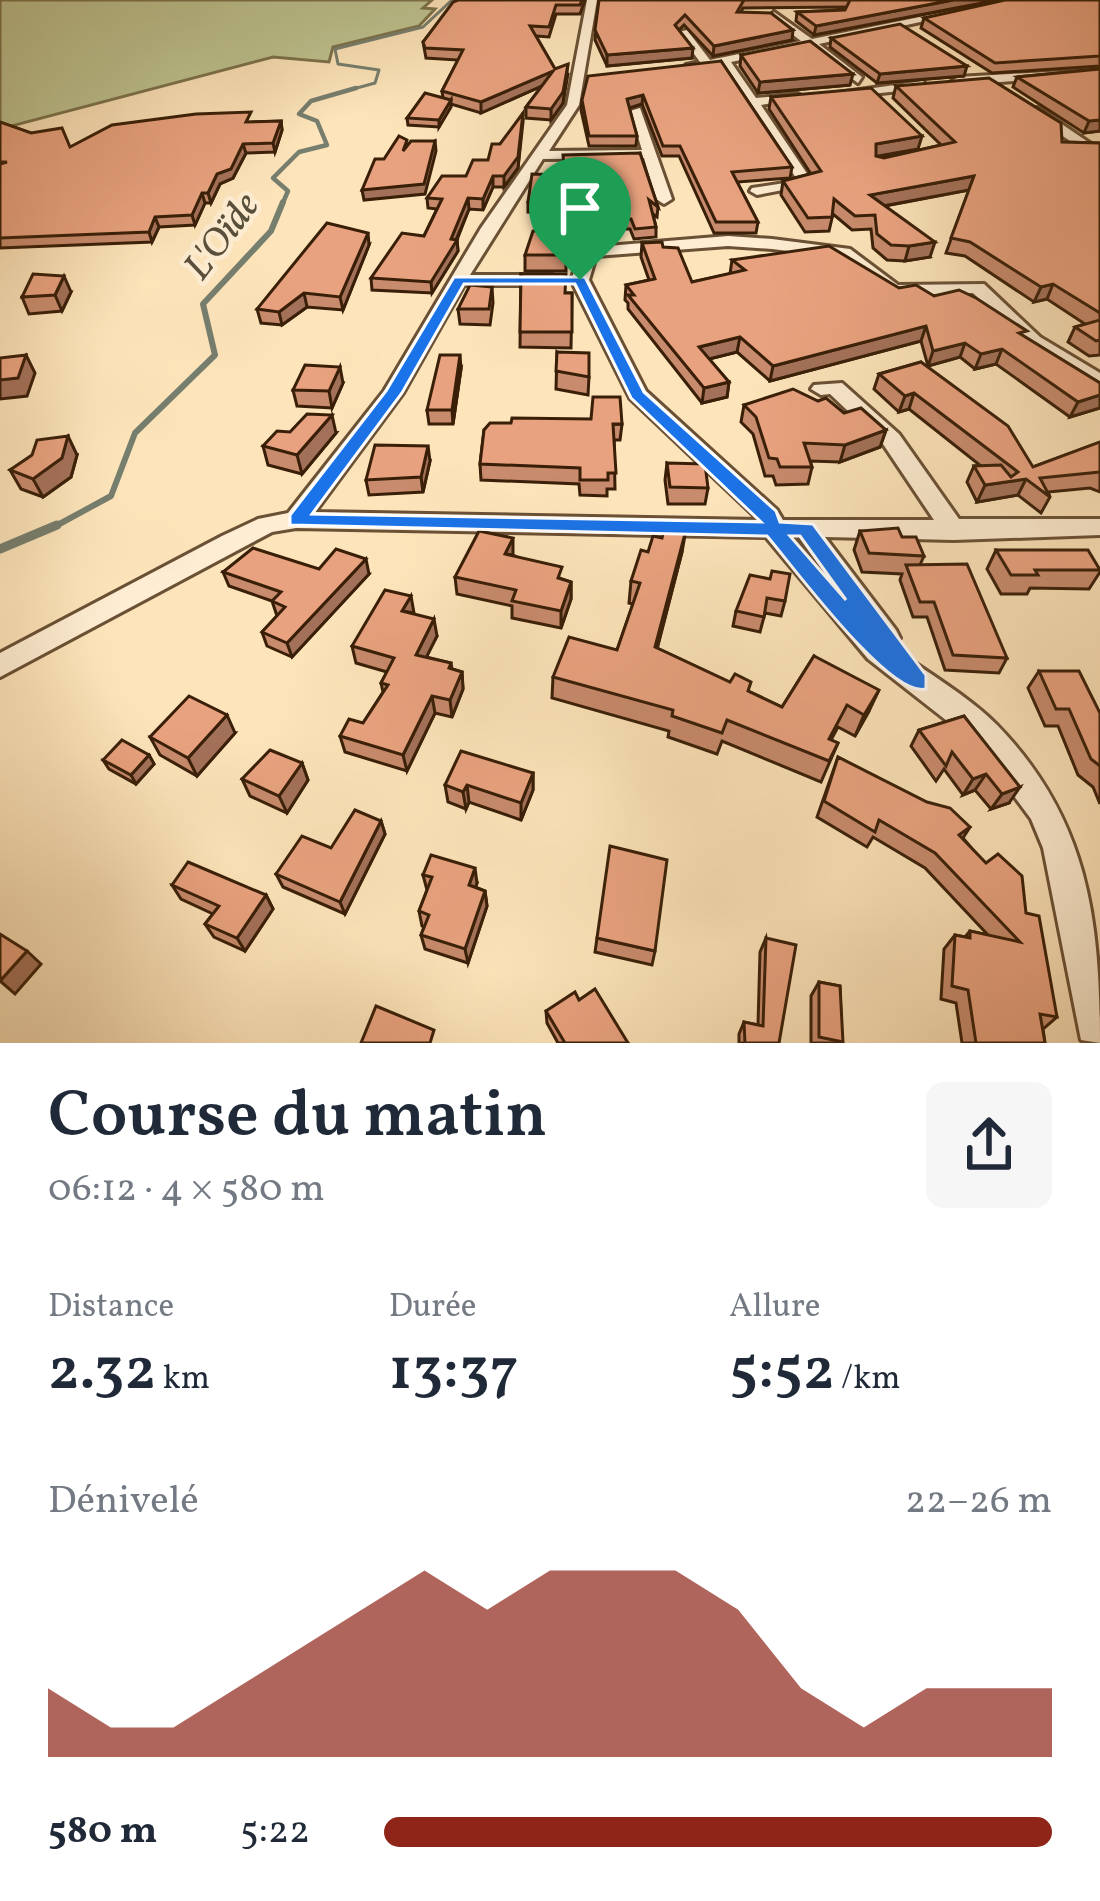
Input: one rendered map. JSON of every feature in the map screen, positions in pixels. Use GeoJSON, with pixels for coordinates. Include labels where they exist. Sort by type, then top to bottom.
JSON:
{"type":"FeatureCollection","features":[{"type":"Feature","properties":{"kind":"street"},"geometry":{"type":"LineString","coordinates":[[296,520],[393,393],[489,228],[573,105],[592,0]]}},
{"type":"Feature","properties":{"kind":"street"},"geometry":{"type":"LineString","coordinates":[[664,70],[725,62],[1017,0]]}},
{"type":"Feature","properties":{"kind":"street"},"geometry":{"type":"LineString","coordinates":[[758,16],[797,14]]}},
{"type":"Feature","properties":{"kind":"street"},"geometry":{"type":"LineString","coordinates":[[774,15],[888,106]]}},
{"type":"Feature","properties":{"kind":"street"},"geometry":{"type":"LineString","coordinates":[[902,25],[918,35]]}},
{"type":"Feature","properties":{"kind":"street"},"geometry":{"type":"LineString","coordinates":[[683,32],[708,65]]}},
{"type":"Feature","properties":{"kind":"street"},"geometry":{"type":"LineString","coordinates":[[725,62],[807,184],[757,191]]}},
{"type":"Feature","properties":{"kind":"street"},"geometry":{"type":"LineString","coordinates":[[969,68],[1003,90]]}},
{"type":"Feature","properties":{"kind":"street"},"geometry":{"type":"LineString","coordinates":[[752,102],[1100,72]]}},
{"type":"Feature","properties":{"kind":"street"},"geometry":{"type":"LineString","coordinates":[[580,76],[600,76]]}},
{"type":"Feature","properties":{"kind":"street"},"geometry":{"type":"LineString","coordinates":[[1020,102],[1090,148]]}},
{"type":"Feature","properties":{"kind":"street"},"geometry":{"type":"LineString","coordinates":[[636,111],[664,199]]}},
{"type":"Feature","properties":{"kind":"street"},"geometry":{"type":"LineString","coordinates":[[543,155],[650,154]]}},
{"type":"Feature","properties":{"kind":"street"},"geometry":{"type":"LineString","coordinates":[[1100,382],[1033,341],[978,288],[894,290],[831,249],[728,241],[612,248],[589,252],[580,280],[637,394],[769,516],[772,529],[878,651],[985,733],[1043,809],[1060,848],[1100,1040]]}},
{"type":"Feature","properties":{"kind":"street"},"geometry":{"type":"LineString","coordinates":[[459,280],[580,280]]}},
{"type":"Feature","properties":{"kind":"street"},"geometry":{"type":"LineString","coordinates":[[820,389],[835,387],[891,439],[954,530]]}},
{"type":"Feature","properties":{"kind":"street"},"geometry":{"type":"LineString","coordinates":[[0,666],[231,542],[296,520],[772,529],[1100,527]]}},
{"type":"Feature","properties":{"kind":"street"},"geometry":{"type":"LineString","coordinates":[[806,529],[918,682]]}},
{"type":"Feature","properties":{"kind":"green space"},"geometry":{"type":"Polygon","coordinates":[[[0,0],[432,0],[423,8],[435,9],[419,26],[333,47],[329,62],[273,57],[0,129],[0,0]]]}},
{"type":"Feature","properties":{"kind":"building"},"geometry":{"type":"Polygon","coordinates":[[[458,0],[582,0],[580,5],[556,5],[549,27],[530,26],[555,69],[568,64],[563,92],[551,109],[526,107],[553,71],[481,102],[442,91],[463,50],[425,48],[423,42],[458,0]]]}},
{"type":"Feature","properties":{"kind":"building"},"geometry":{"type":"Polygon","coordinates":[[[599,0],[744,0],[737,12],[771,13],[793,30],[714,46],[685,15],[675,25],[693,48],[607,55],[595,30],[599,0]]]}},
{"type":"Feature","properties":{"kind":"building"},"geometry":{"type":"Polygon","coordinates":[[[850,0],[953,0],[816,26],[797,12],[845,10],[850,0]]]}},
{"type":"Feature","properties":{"kind":"building"},"geometry":{"type":"Polygon","coordinates":[[[1005,0],[1100,0],[1100,56],[995,63],[924,18],[1005,0]]]}},
{"type":"Feature","properties":{"kind":"building"},"geometry":{"type":"Polygon","coordinates":[[[900,24],[967,66],[880,74],[831,38],[900,24]]]}},
{"type":"Feature","properties":{"kind":"building"},"geometry":{"type":"Polygon","coordinates":[[[810,41],[853,74],[760,82],[741,55],[810,41]]]}},
{"type":"Feature","properties":{"kind":"building"},"geometry":{"type":"Polygon","coordinates":[[[721,61],[792,167],[732,172],[758,222],[716,222],[680,146],[663,146],[643,95],[627,99],[637,136],[589,136],[582,100],[588,76],[721,61]]]}},
{"type":"Feature","properties":{"kind":"building"},"geometry":{"type":"Polygon","coordinates":[[[1100,69],[1100,120],[1089,121],[1017,77],[1100,69]]]}},
{"type":"Feature","properties":{"kind":"building"},"geometry":{"type":"Polygon","coordinates":[[[989,78],[1061,123],[1062,142],[1100,143],[1100,313],[1053,284],[1041,287],[970,242],[951,238],[974,176],[870,195],[935,242],[909,246],[891,245],[877,234],[875,215],[855,216],[834,199],[832,217],[808,218],[783,181],[821,171],[771,97],[871,88],[922,136],[876,144],[876,156],[884,158],[955,142],[896,86],[989,78]]]}},
{"type":"Feature","properties":{"kind":"building"},"geometry":{"type":"Polygon","coordinates":[[[425,93],[451,100],[439,120],[407,118],[425,93]]]}},
{"type":"Feature","properties":{"kind":"building"},"geometry":{"type":"Polygon","coordinates":[[[251,112],[246,122],[281,121],[273,143],[243,144],[231,169],[217,174],[192,215],[155,217],[149,232],[0,238],[0,164],[7,162],[0,162],[0,122],[31,133],[62,128],[70,147],[112,125],[251,112]]]}},
{"type":"Feature","properties":{"kind":"building"},"geometry":{"type":"Polygon","coordinates":[[[523,113],[518,157],[504,176],[493,176],[483,199],[468,198],[451,239],[457,240],[431,282],[371,278],[402,233],[424,236],[442,199],[427,198],[442,176],[466,176],[473,160],[488,160],[492,144],[500,144],[523,113]]]}},
{"type":"Feature","properties":{"kind":"building"},"geometry":{"type":"Polygon","coordinates":[[[399,136],[407,140],[403,151],[411,141],[435,141],[424,184],[362,190],[375,159],[384,159],[399,136]]]}},
{"type":"Feature","properties":{"kind":"building"},"geometry":{"type":"Polygon","coordinates":[[[640,153],[658,207],[649,200],[656,227],[635,229],[631,219],[621,219],[621,207],[528,202],[532,174],[565,175],[563,155],[640,153]]]}},
{"type":"Feature","properties":{"kind":"building"},"geometry":{"type":"Polygon","coordinates":[[[327,223],[368,233],[340,297],[304,293],[279,312],[257,309],[327,223]]]}},
{"type":"Feature","properties":{"kind":"building"},"geometry":{"type":"Polygon","coordinates":[[[533,231],[566,231],[566,255],[525,255],[533,231]]]}},
{"type":"Feature","properties":{"kind":"building"},"geometry":{"type":"Polygon","coordinates":[[[662,242],[663,247],[678,248],[692,282],[745,270],[732,260],[829,246],[899,288],[916,285],[934,296],[959,290],[1100,383],[1100,395],[1078,402],[1002,349],[981,354],[965,343],[933,351],[926,326],[773,366],[740,337],[699,347],[729,382],[704,388],[628,295],[634,295],[626,285],[655,279],[642,243],[662,242]]]}},
{"type":"Feature","properties":{"kind":"building"},"geometry":{"type":"Polygon","coordinates":[[[33,274],[64,276],[55,295],[22,297],[33,274]]]}},
{"type":"Feature","properties":{"kind":"building"},"geometry":{"type":"Polygon","coordinates":[[[521,274],[566,274],[565,293],[572,293],[572,332],[520,332],[521,274]]]}},
{"type":"Feature","properties":{"kind":"building"},"geometry":{"type":"Polygon","coordinates":[[[470,285],[492,287],[489,309],[458,309],[470,285]]]}},
{"type":"Feature","properties":{"kind":"building"},"geometry":{"type":"Polygon","coordinates":[[[1100,320],[1100,340],[1075,327],[1100,320]]]}},
{"type":"Feature","properties":{"kind":"building"},"geometry":{"type":"Polygon","coordinates":[[[557,352],[589,353],[589,377],[556,371],[557,352]]]}},
{"type":"Feature","properties":{"kind":"building"},"geometry":{"type":"Polygon","coordinates":[[[26,355],[18,378],[0,380],[0,358],[26,355]]]}},
{"type":"Feature","properties":{"kind":"building"},"geometry":{"type":"Polygon","coordinates":[[[440,355],[460,355],[452,410],[427,410],[440,355]]]}},
{"type":"Feature","properties":{"kind":"building"},"geometry":{"type":"Polygon","coordinates":[[[921,362],[1008,426],[1033,467],[1100,442],[1100,472],[1040,478],[1050,497],[1026,479],[985,485],[974,466],[1001,465],[1011,477],[1018,472],[914,393],[905,396],[879,374],[921,362]]]}},
{"type":"Feature","properties":{"kind":"building"},"geometry":{"type":"Polygon","coordinates":[[[305,365],[340,367],[329,391],[293,390],[305,365]]]}},
{"type":"Feature","properties":{"kind":"building"},"geometry":{"type":"Polygon","coordinates":[[[793,389],[818,401],[826,398],[844,413],[861,408],[886,430],[845,445],[804,443],[812,467],[780,467],[777,459],[769,458],[756,417],[744,405],[793,389]]]}},
{"type":"Feature","properties":{"kind":"building"},"geometry":{"type":"Polygon","coordinates":[[[593,397],[620,397],[622,424],[613,424],[616,473],[608,473],[608,480],[580,480],[580,468],[480,464],[484,430],[490,423],[511,423],[512,418],[591,419],[593,397]]]}},
{"type":"Feature","properties":{"kind":"building"},"geometry":{"type":"Polygon","coordinates":[[[307,414],[332,415],[297,455],[263,446],[277,431],[290,432],[307,414]]]}},
{"type":"Feature","properties":{"kind":"building"},"geometry":{"type":"Polygon","coordinates":[[[68,436],[62,458],[33,479],[10,470],[32,455],[37,440],[68,436]]]}},
{"type":"Feature","properties":{"kind":"building"},"geometry":{"type":"Polygon","coordinates":[[[375,445],[428,446],[421,477],[366,480],[375,445]]]}},
{"type":"Feature","properties":{"kind":"building"},"geometry":{"type":"Polygon","coordinates":[[[667,463],[705,464],[708,488],[670,487],[667,463]]]}},
{"type":"Feature","properties":{"kind":"building"},"geometry":{"type":"Polygon","coordinates":[[[665,526],[686,530],[655,647],[730,682],[735,674],[751,682],[748,691],[782,707],[814,656],[879,690],[864,715],[847,705],[829,739],[838,743],[829,761],[727,720],[722,733],[672,716],[673,710],[553,677],[569,637],[617,650],[640,583],[631,581],[641,550],[648,552],[653,536],[662,538],[665,526]]]}},
{"type":"Feature","properties":{"kind":"building"},"geometry":{"type":"Polygon","coordinates":[[[898,528],[902,537],[916,537],[924,556],[869,553],[860,531],[898,528]]]}},
{"type":"Feature","properties":{"kind":"building"},"geometry":{"type":"Polygon","coordinates":[[[479,531],[513,538],[505,554],[562,567],[558,578],[571,582],[561,611],[512,601],[516,590],[455,577],[479,531]]]}},
{"type":"Feature","properties":{"kind":"building"},"geometry":{"type":"Polygon","coordinates":[[[253,548],[319,569],[336,549],[366,559],[287,643],[262,632],[285,607],[272,601],[281,592],[223,572],[253,548]]]}},
{"type":"Feature","properties":{"kind":"building"},"geometry":{"type":"Polygon","coordinates":[[[996,550],[1088,550],[1100,570],[1035,570],[1038,575],[1011,575],[996,550]]]}},
{"type":"Feature","properties":{"kind":"building"},"geometry":{"type":"Polygon","coordinates":[[[967,564],[1007,658],[953,655],[934,602],[920,602],[906,565],[967,564]]]}},
{"type":"Feature","properties":{"kind":"building"},"geometry":{"type":"Polygon","coordinates":[[[772,571],[790,574],[785,601],[767,598],[764,617],[736,611],[750,575],[770,579],[772,571]]]}},
{"type":"Feature","properties":{"kind":"building"},"geometry":{"type":"Polygon","coordinates":[[[385,590],[411,596],[402,611],[434,619],[416,655],[451,663],[449,668],[462,672],[450,700],[432,696],[403,755],[340,736],[349,719],[363,723],[388,685],[381,683],[394,658],[352,646],[385,590]]]}},
{"type":"Feature","properties":{"kind":"building"},"geometry":{"type":"Polygon","coordinates":[[[1039,671],[1079,671],[1100,713],[1100,766],[1091,759],[1069,709],[1056,709],[1039,671]]]}},
{"type":"Feature","properties":{"kind":"building"},"geometry":{"type":"Polygon","coordinates":[[[189,696],[227,715],[188,758],[150,737],[189,696]]]}},
{"type":"Feature","properties":{"kind":"building"},"geometry":{"type":"Polygon","coordinates":[[[964,716],[1020,787],[1002,794],[986,774],[973,779],[952,752],[946,766],[919,730],[964,716]]]}},
{"type":"Feature","properties":{"kind":"building"},"geometry":{"type":"Polygon","coordinates":[[[122,740],[149,755],[131,775],[103,760],[122,740]]]}},
{"type":"Feature","properties":{"kind":"building"},"geometry":{"type":"Polygon","coordinates":[[[270,750],[302,763],[279,796],[242,779],[270,750]]]}},
{"type":"Feature","properties":{"kind":"building"},"geometry":{"type":"Polygon","coordinates":[[[461,751],[533,773],[521,803],[467,785],[463,792],[445,785],[461,751]]]}},
{"type":"Feature","properties":{"kind":"building"},"geometry":{"type":"Polygon","coordinates":[[[838,757],[927,802],[950,808],[970,827],[959,835],[986,863],[998,854],[1022,876],[1026,913],[1039,916],[1057,1017],[1040,1014],[1045,1043],[976,1043],[968,990],[952,986],[955,935],[970,938],[970,931],[1020,942],[935,853],[879,820],[875,832],[824,801],[838,757]]]}},
{"type":"Feature","properties":{"kind":"building"},"geometry":{"type":"Polygon","coordinates":[[[355,810],[381,821],[340,902],[276,874],[302,836],[331,848],[355,810]]]}},
{"type":"Feature","properties":{"kind":"building"},"geometry":{"type":"Polygon","coordinates":[[[610,846],[667,860],[655,951],[597,938],[610,846]]]}},
{"type":"Feature","properties":{"kind":"building"},"geometry":{"type":"Polygon","coordinates":[[[431,855],[475,868],[469,885],[485,891],[465,949],[421,935],[429,915],[419,911],[432,877],[423,875],[431,855]]]}},
{"type":"Feature","properties":{"kind":"building"},"geometry":{"type":"Polygon","coordinates":[[[188,862],[266,895],[237,938],[205,924],[219,906],[172,885],[188,862]]]}},
{"type":"Feature","properties":{"kind":"building"},"geometry":{"type":"Polygon","coordinates":[[[0,934],[27,951],[0,981],[0,934]]]}},
{"type":"Feature","properties":{"kind":"building"},"geometry":{"type":"Polygon","coordinates":[[[766,938],[796,945],[779,1043],[745,1043],[744,1022],[763,1026],[766,938]]]}},
{"type":"Feature","properties":{"kind":"building"},"geometry":{"type":"Polygon","coordinates":[[[819,982],[840,986],[843,1042],[819,1037],[819,982]]]}},
{"type":"Feature","properties":{"kind":"building"},"geometry":{"type":"Polygon","coordinates":[[[595,989],[628,1043],[565,1043],[546,1011],[575,992],[579,1000],[595,989]]]}},
{"type":"Feature","properties":{"kind":"building"},"geometry":{"type":"Polygon","coordinates":[[[376,1006],[434,1030],[430,1043],[361,1043],[376,1006]]]}},
{"type":"Feature","properties":{"kind":"waterway","name":"L'Oïde"},"geometry":{"type":"LineString","coordinates":[[346,91],[375,83],[379,70],[338,64],[335,49],[423,27],[452,0]]}},
{"type":"Feature","properties":{"kind":"waterway","name":"L'Oïde"},"geometry":{"type":"LineString","coordinates":[[282,205],[288,191],[273,178],[299,152],[327,145],[317,121],[299,114],[311,101],[356,88]]}},
{"type":"Feature","properties":{"kind":"waterway","name":"L'Oïde"},"geometry":{"type":"LineString","coordinates":[[52,528],[111,496],[135,433],[215,355],[203,304],[271,231],[283,202]]}},
{"type":"Feature","properties":{"kind":"waterway","name":"L'Oïde"},"geometry":{"type":"LineString","coordinates":[[0,549],[57,525]]}},
{"type":"Feature","properties":{"kind":"route"},"geometry":{"type":"LineString","coordinates":[[580,280],[459,280],[393,393],[296,520],[772,529],[878,651],[918,682],[822,558],[806,529],[772,529],[769,516],[637,394],[580,280]]}}]}
